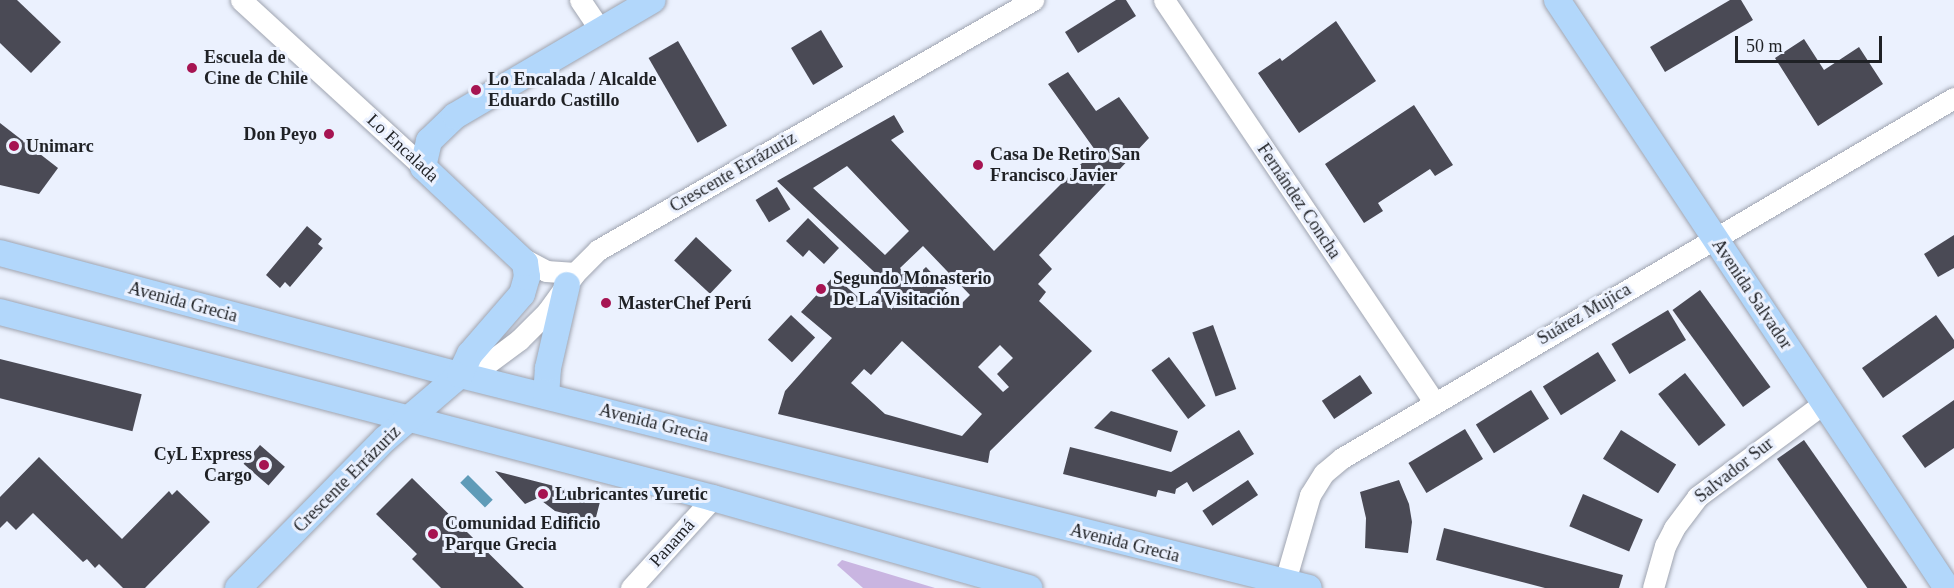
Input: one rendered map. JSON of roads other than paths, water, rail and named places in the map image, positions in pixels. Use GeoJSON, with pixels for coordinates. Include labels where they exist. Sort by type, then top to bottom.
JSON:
{"type":"FeatureCollection","features":[{"type":"Feature","properties":{"kind":"main road"},"geometry":{"type":"LineString","coordinates":[[423,167],[429,141],[444,124],[653,0]]}},
{"type":"Feature","properties":{"kind":"main road","name":"Avenida Salvador"},"geometry":{"type":"LineString","coordinates":[[1557,0],[1947,588]]}},
{"type":"Feature","properties":{"kind":"main road","name":"Lo Encalada"},"geometry":{"type":"LineString","coordinates":[[423,167],[520,257]]}},
{"type":"Feature","properties":{"kind":"main road","name":"Avenida Grecia"},"geometry":{"type":"LineString","coordinates":[[0,253],[460,375],[1283,585],[1309,588]]}},
{"type":"Feature","properties":{"kind":"main road","name":"Crescente Errázuriz"},"geometry":{"type":"LineString","coordinates":[[246,586],[408,418],[460,375],[470,354],[522,294],[527,277],[520,257]]}},
{"type":"Feature","properties":{"kind":"main road"},"geometry":{"type":"LineString","coordinates":[[546,396],[548,368],[571,279]]}},
{"type":"Feature","properties":{"kind":"main road"},"geometry":{"type":"LineString","coordinates":[[0,312],[712,498],[994,583],[1029,588]]}},
{"type":"Feature","properties":{"kind":"street"},"geometry":{"type":"LineString","coordinates":[[580,0],[601,31]]}},
{"type":"Feature","properties":{"kind":"street","name":"Crescente Errázuriz"},"geometry":{"type":"LineString","coordinates":[[460,375],[480,369],[519,340],[547,312],[571,279],[598,250],[1033,0]]}},
{"type":"Feature","properties":{"kind":"street","name":"Fernández Concha"},"geometry":{"type":"LineString","coordinates":[[1164,0],[1434,402]]}},
{"type":"Feature","properties":{"kind":"street","name":"Lo Encalada"},"geometry":{"type":"LineString","coordinates":[[251,2],[423,167]]}},
{"type":"Feature","properties":{"kind":"street","name":"Suárez Mujica"},"geometry":{"type":"LineString","coordinates":[[1283,585],[1306,504],[1319,479],[1342,458],[1714,237],[1954,98]]}},
{"type":"Feature","properties":{"kind":"street","name":"Lo Encalada"},"geometry":{"type":"LineString","coordinates":[[520,257],[546,271],[571,279]]}},
{"type":"Feature","properties":{"kind":"street","name":"Salvador Sur"},"geometry":{"type":"LineString","coordinates":[[1653,588],[1665,546],[1680,519],[1697,497],[1824,403]]}},
{"type":"Feature","properties":{"kind":"street","name":"Panamá"},"geometry":{"type":"LineString","coordinates":[[631,588],[712,498]]}},
{"type":"Feature","properties":{"kind":"water"},"geometry":{"type":"Polygon","coordinates":[[[468,475],[493,500],[485,508],[460,483],[468,475]]]}},
{"type":"Feature","properties":{"kind":"place","name":"Escuela de Cine de Chile"},"geometry":{"type":"Point","coordinates":[192,68]}},
{"type":"Feature","properties":{"kind":"place","name":"Lo Encalada / Alcalde Eduardo Castillo"},"geometry":{"type":"Point","coordinates":[476,90]}},
{"type":"Feature","properties":{"kind":"place","name":"Don Peyo"},"geometry":{"type":"Point","coordinates":[329,134]}},
{"type":"Feature","properties":{"kind":"place","name":"Unimarc"},"geometry":{"type":"Point","coordinates":[14,146]}},
{"type":"Feature","properties":{"kind":"place","name":"Casa De Retiro San Francisco Javier"},"geometry":{"type":"Point","coordinates":[978,165]}},
{"type":"Feature","properties":{"kind":"place","name":"Segundo Monasterio De La Visitación"},"geometry":{"type":"Point","coordinates":[821,289]}},
{"type":"Feature","properties":{"kind":"place","name":"MasterChef Perú"},"geometry":{"type":"Point","coordinates":[606,303]}},
{"type":"Feature","properties":{"kind":"place","name":"CyL Express Cargo"},"geometry":{"type":"Point","coordinates":[264,465]}},
{"type":"Feature","properties":{"kind":"place","name":"Lubricantes Yuretic"},"geometry":{"type":"Point","coordinates":[543,494]}},
{"type":"Feature","properties":{"kind":"place","name":"Comunidad Edificio Parque Grecia"},"geometry":{"type":"Point","coordinates":[433,534]}}]}
